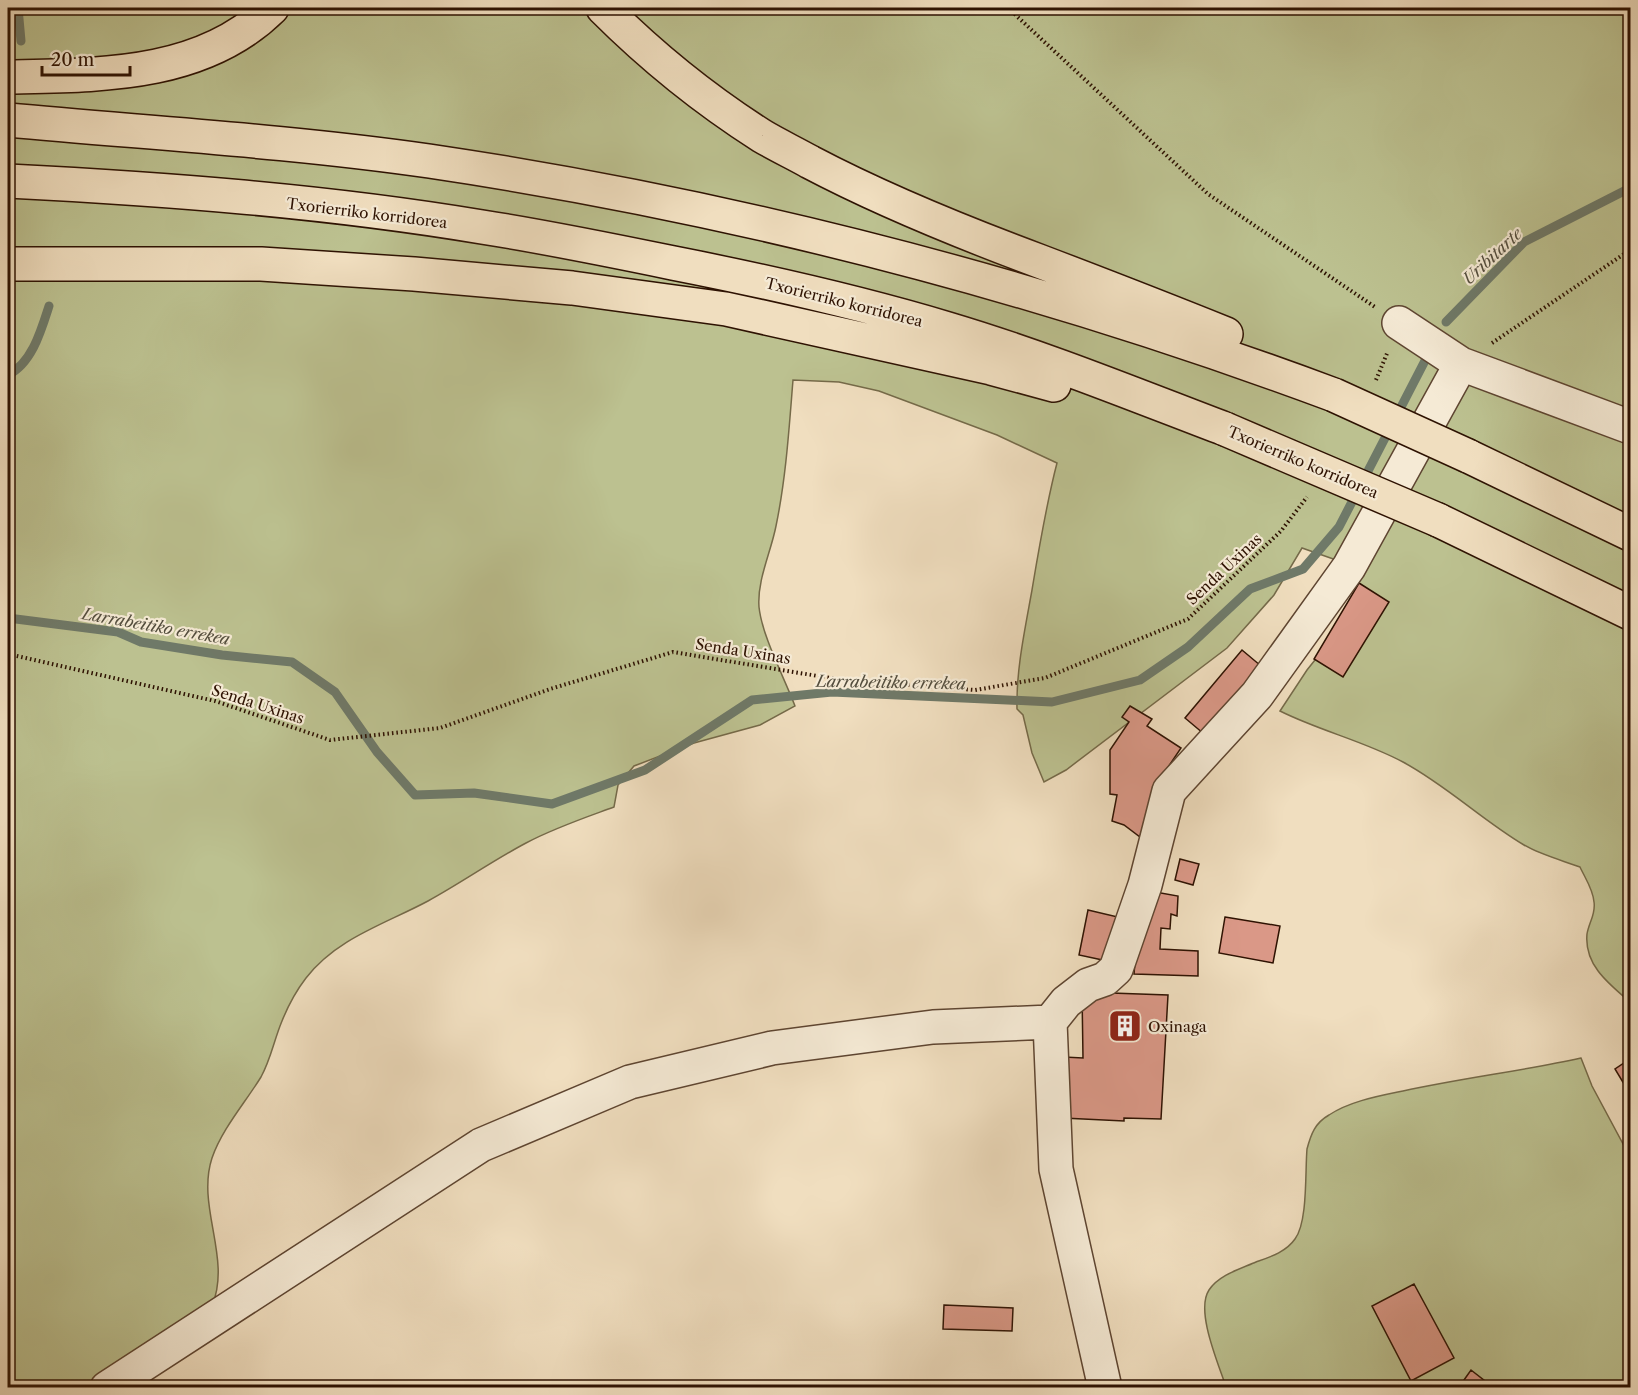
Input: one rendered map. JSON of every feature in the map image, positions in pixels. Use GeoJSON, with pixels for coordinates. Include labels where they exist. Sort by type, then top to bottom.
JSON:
{"type":"FeatureCollection","features":[{"type":"Feature","properties":{"kind":"highway"},"geometry":{"type":"LineString","coordinates":[[8,77],[114,73],[189,59],[225,44],[258,22],[272,8]]}},
{"type":"Feature","properties":{"kind":"highway"},"geometry":{"type":"LineString","coordinates":[[603,8],[661,62],[712,102],[764,137],[826,170],[880,197],[954,228],[1130,295],[1334,395],[1630,534]]}},
{"type":"Feature","properties":{"kind":"highway"},"geometry":{"type":"LineString","coordinates":[[8,120],[281,144],[416,160],[628,195],[761,222],[893,255],[1140,327],[1256,356]]}},
{"type":"Feature","properties":{"kind":"highway","name":"Txorierriko korridorea"},"geometry":{"type":"LineString","coordinates":[[8,181],[215,195],[479,226],[722,272],[876,309],[1058,365],[1225,429],[1438,520],[1630,613]]}},
{"type":"Feature","properties":{"kind":"highway"},"geometry":{"type":"LineString","coordinates":[[8,264],[261,264],[414,274],[572,288],[726,309],[991,368],[1225,429]]}},
{"type":"Feature","properties":{"kind":"street"},"geometry":{"type":"LineString","coordinates":[[1399,323],[1461,364],[1630,427]]}},
{"type":"Feature","properties":{"kind":"street"},"geometry":{"type":"LineString","coordinates":[[1105,1388],[1056,1169],[1050,1022],[1066,1002],[1088,985],[1105,979],[1116,969],[1145,885],[1169,791],[1257,694],[1349,567],[1461,364]]}},
{"type":"Feature","properties":{"kind":"street"},"geometry":{"type":"LineString","coordinates":[[107,1388],[482,1145],[630,1082],[772,1048],[933,1027],[1050,1022]]}},
{"type":"Feature","properties":{"kind":"path"},"geometry":{"type":"LineString","coordinates":[[1008,8],[1208,194],[1399,323],[1373,386]]}},
{"type":"Feature","properties":{"kind":"path"},"geometry":{"type":"LineString","coordinates":[[1461,364],[1630,250]]}},
{"type":"Feature","properties":{"kind":"path","name":"Senda Uxinas"},"geometry":{"type":"LineString","coordinates":[[8,654],[214,701],[330,740],[440,728],[550,689],[673,652],[836,679],[975,690],[1045,678],[1188,619],[1281,531],[1309,495]]}},
{"type":"Feature","properties":{"kind":"green space"},"geometry":{"type":"Polygon","coordinates":[[[8,8],[1630,8],[1630,1002],[1600,973],[1589,955],[1587,934],[1594,902],[1580,867],[1544,855],[1524,845],[1434,781],[1403,762],[1280,711],[1307,670],[1331,640],[1355,590],[1359,568],[1302,548],[1274,595],[1227,648],[1066,770],[1044,782],[1032,753],[1023,715],[1017,709],[1017,694],[1024,635],[1043,526],[1057,463],[997,435],[879,391],[839,382],[793,380],[782,490],[774,536],[760,587],[759,607],[769,643],[795,706],[760,725],[694,743],[634,766],[618,785],[614,807],[526,843],[428,901],[362,933],[318,964],[292,999],[261,1077],[228,1126],[212,1158],[208,1176],[208,1195],[218,1270],[217,1288],[212,1306],[136,1387],[8,1387],[8,8]]]}},
{"type":"Feature","properties":{"kind":"green space"},"geometry":{"type":"Polygon","coordinates":[[[1581,1058],[1592,1086],[1630,1157],[1630,1387],[1226,1387],[1206,1324],[1205,1299],[1213,1285],[1224,1276],[1277,1254],[1295,1239],[1304,1209],[1307,1149],[1312,1134],[1320,1122],[1337,1110],[1375,1097],[1581,1058]]]}},
{"type":"Feature","properties":{"kind":"building"},"geometry":{"type":"Polygon","coordinates":[[[1359,583],[1389,602],[1343,677],[1314,659],[1359,583]]]}},
{"type":"Feature","properties":{"kind":"building"},"geometry":{"type":"Polygon","coordinates":[[[1242,650],[1267,671],[1210,739],[1185,718],[1242,650]]]}},
{"type":"Feature","properties":{"kind":"building"},"geometry":{"type":"Polygon","coordinates":[[[1130,706],[1152,719],[1147,726],[1181,748],[1154,788],[1140,837],[1124,825],[1112,821],[1117,795],[1110,794],[1110,750],[1129,722],[1122,717],[1130,706]]]}},
{"type":"Feature","properties":{"kind":"building"},"geometry":{"type":"Polygon","coordinates":[[[1180,859],[1199,864],[1193,885],[1175,880],[1180,859]]]}},
{"type":"Feature","properties":{"kind":"building"},"geometry":{"type":"Polygon","coordinates":[[[1144,890],[1178,896],[1177,916],[1171,914],[1170,929],[1161,928],[1160,949],[1198,951],[1198,976],[1134,974],[1144,890]]]}},
{"type":"Feature","properties":{"kind":"building"},"geometry":{"type":"Polygon","coordinates":[[[1088,910],[1122,918],[1112,962],[1079,955],[1088,910]]]}},
{"type":"Feature","properties":{"kind":"building"},"geometry":{"type":"Polygon","coordinates":[[[1225,917],[1280,926],[1273,963],[1219,953],[1225,917]]]}},
{"type":"Feature","properties":{"kind":"building","name":"Oxinaga"},"geometry":{"type":"Polygon","coordinates":[[[1082,992],[1168,995],[1161,1119],[1124,1118],[1124,1121],[1063,1118],[1064,1057],[1083,1058],[1082,992]]]}},
{"type":"Feature","properties":{"kind":"building"},"geometry":{"type":"Polygon","coordinates":[[[1630,1059],[1630,1094],[1615,1069],[1630,1059]]]}},
{"type":"Feature","properties":{"kind":"building"},"geometry":{"type":"Polygon","coordinates":[[[1414,1284],[1454,1358],[1411,1381],[1372,1306],[1414,1284]]]}},
{"type":"Feature","properties":{"kind":"building"},"geometry":{"type":"Polygon","coordinates":[[[944,1305],[1013,1308],[1012,1331],[943,1329],[944,1305]]]}},
{"type":"Feature","properties":{"kind":"building"},"geometry":{"type":"Polygon","coordinates":[[[1471,1370],[1485,1381],[1480,1388],[1473,1388],[1464,1380],[1471,1370]]]}},
{"type":"Feature","properties":{"kind":"waterway"},"geometry":{"type":"LineString","coordinates":[[18,8],[21,41]]}},
{"type":"Feature","properties":{"kind":"waterway","name":"Uribitarte"},"geometry":{"type":"LineString","coordinates":[[1446,322],[1524,242],[1630,188]]}},
{"type":"Feature","properties":{"kind":"waterway"},"geometry":{"type":"LineString","coordinates":[[8,375],[16,370],[29,354],[39,336],[49,306]]}},
{"type":"Feature","properties":{"kind":"waterway","name":"Larrabeitiko errekea"},"geometry":{"type":"LineString","coordinates":[[8,618],[118,632],[141,642],[222,655],[292,662],[335,692],[377,752],[415,795],[474,793],[552,804],[645,770],[752,700],[832,692],[1052,702],[1140,680],[1188,647],[1250,589],[1303,569],[1339,527],[1430,351]]}},
{"type":"Feature","properties":{"kind":"place","name":"Oxinaga"},"geometry":{"type":"Point","coordinates":[1125,1026]}}]}
